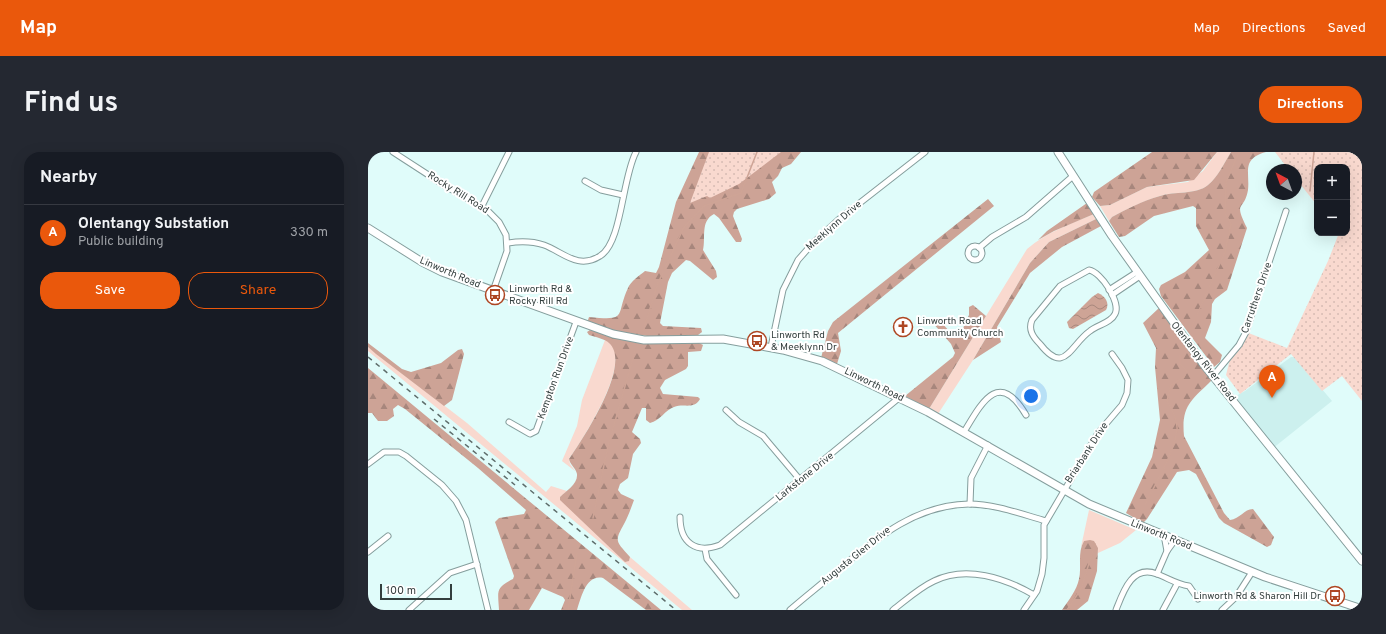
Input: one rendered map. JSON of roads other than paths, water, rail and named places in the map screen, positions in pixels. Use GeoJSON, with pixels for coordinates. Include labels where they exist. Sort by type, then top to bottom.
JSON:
{"type":"FeatureCollection","features":[{"type":"Feature","properties":{"kind":"main road","name":"Olentangy River Road"},"geometry":{"type":"LineString","coordinates":[[1058,152],[1139,274],[1213,376],[1362,561]]}},
{"type":"Feature","properties":{"kind":"main road","name":"Linworth Road"},"geometry":{"type":"LineString","coordinates":[[368,228],[422,262],[442,272],[576,322],[613,334],[644,340],[722,339],[771,347],[822,361],[900,397],[1089,504],[1252,572],[1347,607],[1362,609]]}},
{"type":"Feature","properties":{"kind":"street","name":"Rocky Rill Road"},"geometry":{"type":"LineString","coordinates":[[394,152],[447,187],[482,206],[499,222],[503,228],[508,243]]}},
{"type":"Feature","properties":{"kind":"street"},"geometry":{"type":"LineString","coordinates":[[482,206],[509,152]]}},
{"type":"Feature","properties":{"kind":"street"},"geometry":{"type":"LineString","coordinates":[[493,290],[506,256],[508,243],[525,241],[534,242],[545,245],[568,258],[580,261],[596,258],[607,250],[612,244],[622,195],[636,152]]}},
{"type":"Feature","properties":{"kind":"street","name":"Meeklynn Drive"},"geometry":{"type":"LineString","coordinates":[[771,347],[783,290],[798,260],[813,243],[838,220],[925,152]]}},
{"type":"Feature","properties":{"kind":"street"},"geometry":{"type":"LineString","coordinates":[[979,248],[992,237],[1026,217],[1073,176]]}},
{"type":"Feature","properties":{"kind":"street"},"geometry":{"type":"LineString","coordinates":[[585,181],[601,190],[622,195]]}},
{"type":"Feature","properties":{"kind":"street","name":"Carruthers Drive"},"geometry":{"type":"LineString","coordinates":[[1213,376],[1239,345],[1246,332],[1286,211]]}},
{"type":"Feature","properties":{"kind":"street"},"geometry":{"type":"LineString","coordinates":[[1089,270],[1098,273],[1111,292],[1117,305],[1114,316],[1089,331],[1067,356],[1058,358],[1051,356],[1034,337],[1030,329],[1030,324],[1035,314],[1060,286],[1089,270]]}},
{"type":"Feature","properties":{"kind":"street"},"geometry":{"type":"LineString","coordinates":[[1111,292],[1139,274]]}},
{"type":"Feature","properties":{"kind":"street","name":"Kempton Run Drive"},"geometry":{"type":"LineString","coordinates":[[509,422],[530,434],[534,433],[576,322]]}},
{"type":"Feature","properties":{"kind":"street","name":"Briarbank Drive"},"geometry":{"type":"LineString","coordinates":[[1046,521],[1098,433],[1122,405],[1128,393],[1128,380],[1112,354]]}},
{"type":"Feature","properties":{"kind":"street"},"geometry":{"type":"LineString","coordinates":[[964,432],[980,405],[993,394],[999,392],[1004,392],[1012,396],[1026,415]]}},
{"type":"Feature","properties":{"kind":"street","name":"Larkstone Drive"},"geometry":{"type":"LineString","coordinates":[[705,549],[720,544],[734,536],[900,397]]}},
{"type":"Feature","properties":{"kind":"street"},"geometry":{"type":"LineString","coordinates":[[726,410],[739,422],[763,436],[801,480]]}},
{"type":"Feature","properties":{"kind":"street"},"geometry":{"type":"LineString","coordinates":[[970,504],[971,478],[988,446]]}},
{"type":"Feature","properties":{"kind":"street"},"geometry":{"type":"LineString","coordinates":[[368,464],[378,456],[391,451],[406,456],[442,485],[456,501],[466,520],[488,610]]}},
{"type":"Feature","properties":{"kind":"street","name":"Augusta Glen Drive"},"geometry":{"type":"LineString","coordinates":[[790,610],[875,539],[895,526],[933,510],[970,504],[1002,509],[1046,521]]}},
{"type":"Feature","properties":{"kind":"street"},"geometry":{"type":"LineString","coordinates":[[680,517],[680,527],[687,540],[698,548],[705,549],[707,559],[736,595]]}},
{"type":"Feature","properties":{"kind":"street"},"geometry":{"type":"LineString","coordinates":[[1024,610],[1034,595],[1042,574],[1044,558],[1044,529],[1046,521]]}},
{"type":"Feature","properties":{"kind":"street"},"geometry":{"type":"LineString","coordinates":[[1164,535],[1167,551]]}},
{"type":"Feature","properties":{"kind":"street"},"geometry":{"type":"LineString","coordinates":[[368,552],[388,536]]}},
{"type":"Feature","properties":{"kind":"street"},"geometry":{"type":"LineString","coordinates":[[1157,574],[1167,551],[1175,540]]}},
{"type":"Feature","properties":{"kind":"street"},"geometry":{"type":"LineString","coordinates":[[410,610],[450,573],[477,564]]}},
{"type":"Feature","properties":{"kind":"street"},"geometry":{"type":"LineString","coordinates":[[1116,610],[1124,590],[1138,573],[1144,571],[1157,574],[1177,584],[1189,586],[1198,599]]}},
{"type":"Feature","properties":{"kind":"street"},"geometry":{"type":"LineString","coordinates":[[1222,610],[1236,597],[1252,572]]}},
{"type":"Feature","properties":{"kind":"street"},"geometry":{"type":"LineString","coordinates":[[894,610],[935,580],[959,574],[987,576],[1019,587],[1034,595]]}},
{"type":"Feature","properties":{"kind":"street"},"geometry":{"type":"LineString","coordinates":[[1163,610],[1177,584]]}},
{"type":"Feature","properties":{"kind":"water"},"geometry":{"type":"Polygon","coordinates":[[[1098,293],[1103,296],[1107,302],[1106,310],[1073,329],[1069,328],[1067,322],[1098,293]]]}},
{"type":"Feature","properties":{"kind":"waterway"},"geometry":{"type":"LineString","coordinates":[[643,331],[658,283],[684,227],[704,206],[741,193],[757,152]]}},
{"type":"Feature","properties":{"kind":"waterway"},"geometry":{"type":"LineString","coordinates":[[1192,326],[1225,252],[1231,224],[1225,213],[1226,182],[1239,152]]}},
{"type":"Feature","properties":{"kind":"waterway"},"geometry":{"type":"LineString","coordinates":[[1310,191],[1314,152]]}},
{"type":"Feature","properties":{"kind":"waterway"},"geometry":{"type":"LineString","coordinates":[[593,518],[608,446],[635,351]]}},
{"type":"Feature","properties":{"kind":"waterway"},"geometry":{"type":"LineString","coordinates":[[1139,516],[1171,452],[1177,430],[1176,419],[1167,401],[1171,385],[1184,377],[1187,371],[1180,364],[1180,355]]}},
{"type":"Feature","properties":{"kind":"waterway"},"geometry":{"type":"LineString","coordinates":[[1067,610],[1081,589],[1095,544]]}},
{"type":"Feature","properties":{"kind":"waterway"},"geometry":{"type":"LineString","coordinates":[[568,610],[577,553]]}},
{"type":"Feature","properties":{"kind":"railway"},"geometry":{"type":"LineString","coordinates":[[368,357],[676,610]]}},
{"type":"Feature","properties":{"kind":"railway"},"geometry":{"type":"LineString","coordinates":[[434,419],[515,485]]}},
{"type":"Feature","properties":{"kind":"place","name":"Linworth Rd & Rocky Rill Rd"},"geometry":{"type":"Point","coordinates":[495,295]}},
{"type":"Feature","properties":{"kind":"place","name":"Linworth Road Community Church"},"geometry":{"type":"Point","coordinates":[903,327]}},
{"type":"Feature","properties":{"kind":"place","name":"Linworth Rd & Meeklynn Dr"},"geometry":{"type":"Point","coordinates":[757,341]}},
{"type":"Feature","properties":{"kind":"place","name":"Olentangy Substation"},"geometry":{"type":"Point","coordinates":[1272,398]}},
{"type":"Feature","properties":{"kind":"place","name":"Linworth Rd & Sharon Hill Dr"},"geometry":{"type":"Point","coordinates":[1335,596]}}]}
